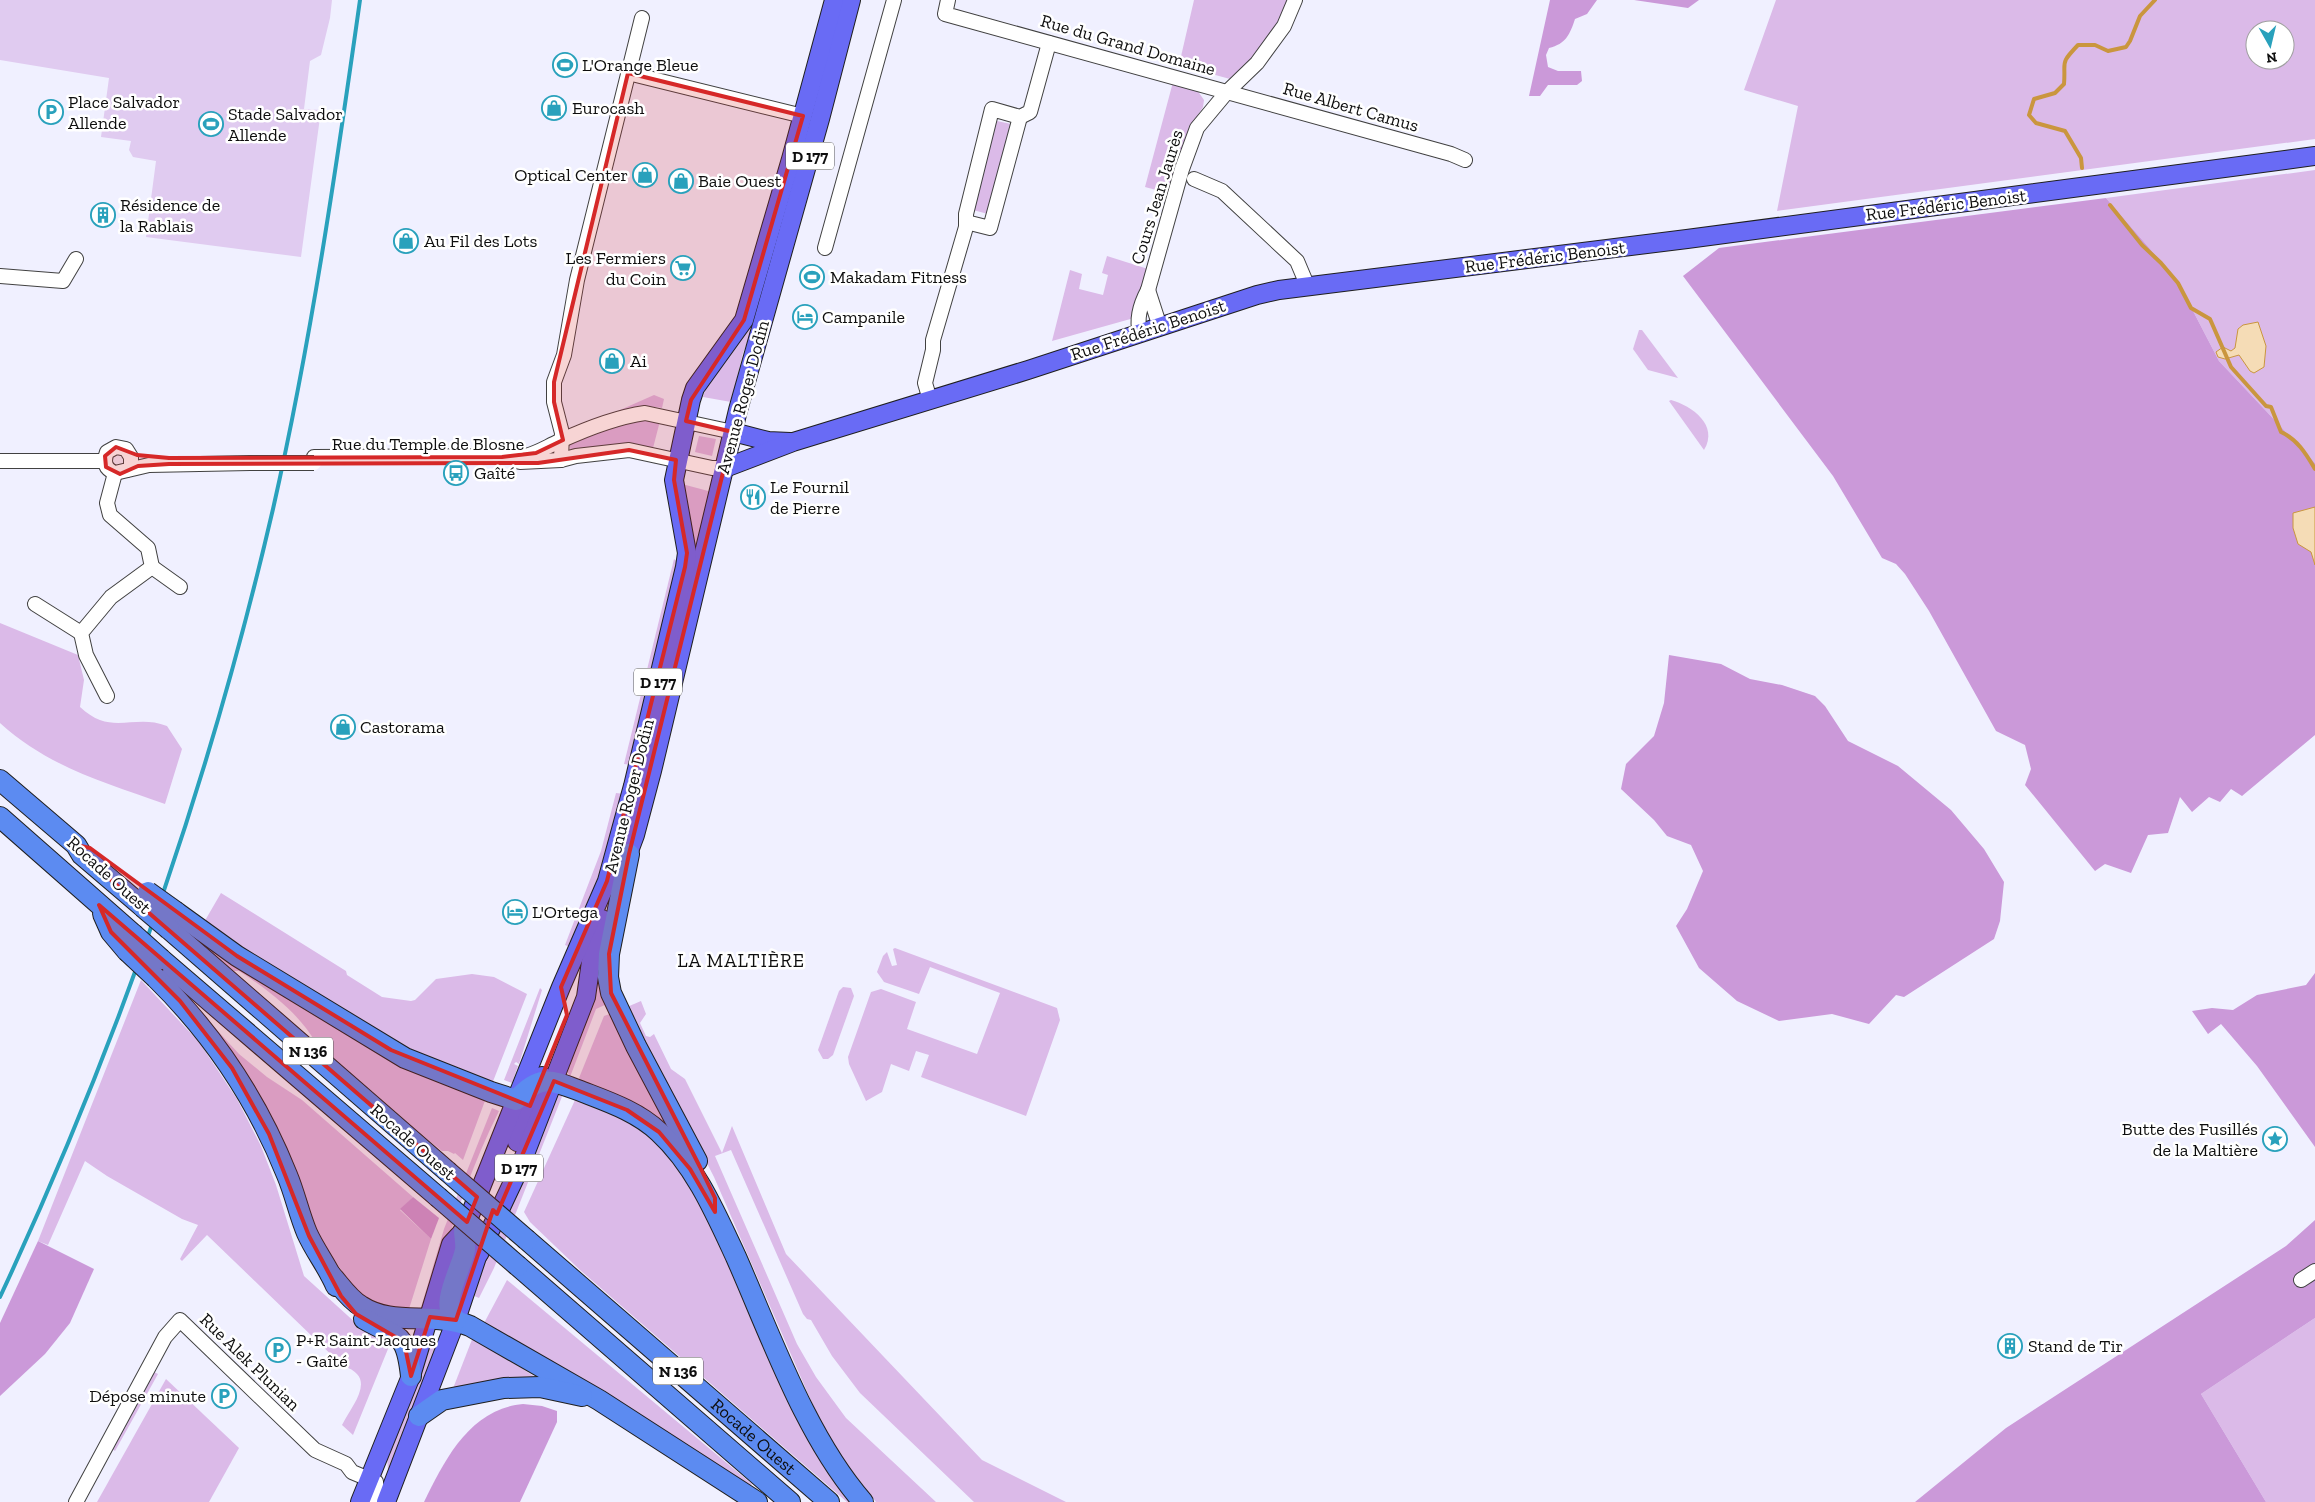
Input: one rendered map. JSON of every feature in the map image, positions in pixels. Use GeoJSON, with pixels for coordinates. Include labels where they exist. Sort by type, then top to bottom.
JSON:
{"type":"FeatureCollection","features":[{"type":"Feature","properties":{"kind":"highway","name":"Rocade Ouest"},"geometry":{"type":"LineString","coordinates":[[0,780],[76,845],[82,855],[173,920],[447,1171],[829,1502]]}},
{"type":"Feature","properties":{"kind":"highway","name":"Rocade Ouest"},"geometry":{"type":"LineString","coordinates":[[0,817],[99,905],[130,942],[159,968],[438,1197],[790,1502]]}},
{"type":"Feature","properties":{"kind":"highway"},"geometry":{"type":"LineString","coordinates":[[629,854],[609,954],[608,977],[611,993],[636,1046],[715,1198],[715,1212]]}},
{"type":"Feature","properties":{"kind":"highway"},"geometry":{"type":"LineString","coordinates":[[173,920],[237,956],[405,1058],[523,1103],[527,1088],[547,1081],[627,1110],[659,1132],[690,1169],[715,1212],[799,1398],[835,1463],[863,1502]]}},
{"type":"Feature","properties":{"kind":"highway"},"geometry":{"type":"LineString","coordinates":[[159,968],[246,1089],[266,1126],[288,1176],[309,1236],[341,1296],[356,1314],[404,1342],[407,1349],[411,1376]]}},
{"type":"Feature","properties":{"kind":"highway"},"geometry":{"type":"LineString","coordinates":[[456,1320],[452,1317],[448,1306],[466,1248],[464,1230]]}},
{"type":"Feature","properties":{"kind":"highway"},"geometry":{"type":"LineString","coordinates":[[331,1275],[360,1305],[378,1315],[384,1317],[430,1317],[456,1320],[470,1326],[599,1400],[756,1502]]}},
{"type":"Feature","properties":{"kind":"highway"},"geometry":{"type":"LineString","coordinates":[[419,1416],[442,1400],[504,1388],[540,1387],[599,1400]]}},
{"type":"Feature","properties":{"kind":"main road","name":"Avenue Roger Dodin"},"geometry":{"type":"LineString","coordinates":[[523,1103],[561,987],[607,882],[633,786],[685,567],[686,552],[674,480],[676,460],[686,421],[696,388],[744,320],[803,116],[834,0]]}},
{"type":"Feature","properties":{"kind":"main road","name":"Avenue Roger Dodin"},"geometry":{"type":"LineString","coordinates":[[547,1081],[586,997],[594,940],[629,854],[652,771],[732,432],[820,119],[851,0]]}},
{"type":"Feature","properties":{"kind":"main road","name":"Rue Frédéric Benoist"},"geometry":{"type":"LineString","coordinates":[[725,468],[793,442],[1257,295],[1306,287],[2315,156]]}},
{"type":"Feature","properties":{"kind":"main road","name":"Rue Frédéric Benoist"},"geometry":{"type":"LineString","coordinates":[[732,432],[768,441],[793,442]]}},
{"type":"Feature","properties":{"kind":"main road"},"geometry":{"type":"LineString","coordinates":[[547,1081],[567,1015],[561,987]]}},
{"type":"Feature","properties":{"kind":"main road","name":"D 177"},"geometry":{"type":"LineString","coordinates":[[456,1320],[479,1254],[520,1167],[547,1081]]}},
{"type":"Feature","properties":{"kind":"main road"},"geometry":{"type":"LineString","coordinates":[[479,1254],[523,1103]]}},
{"type":"Feature","properties":{"kind":"main road","name":"D 177"},"geometry":{"type":"LineString","coordinates":[[360,1502],[411,1376],[451,1244],[464,1230],[523,1103]]}},
{"type":"Feature","properties":{"kind":"main road"},"geometry":{"type":"LineString","coordinates":[[386,1502],[456,1320]]}},
{"type":"Feature","properties":{"kind":"street"},"geometry":{"type":"LineString","coordinates":[[825,248],[894,0]]}},
{"type":"Feature","properties":{"kind":"street","name":"Rue du Grand Domaine"},"geometry":{"type":"LineString","coordinates":[[948,0],[945,14],[1227,92]]}},
{"type":"Feature","properties":{"kind":"street","name":"Cours Jean Jaurès"},"geometry":{"type":"LineString","coordinates":[[1140,333],[1138,319],[1143,298],[1148,290],[1188,149],[1197,128],[1227,92],[1257,63],[1284,26],[1295,0]]}},
{"type":"Feature","properties":{"kind":"street"},"geometry":{"type":"LineString","coordinates":[[561,460],[561,440],[554,402],[554,382],[564,355],[577,280],[642,18]]}},
{"type":"Feature","properties":{"kind":"street"},"geometry":{"type":"LineString","coordinates":[[930,400],[925,383],[934,350],[933,340],[966,222],[966,214],[992,109],[1020,117],[1030,112],[1049,42]]}},
{"type":"Feature","properties":{"kind":"street"},"geometry":{"type":"LineString","coordinates":[[628,73],[803,116]]}},
{"type":"Feature","properties":{"kind":"street","name":"Rue Albert Camus"},"geometry":{"type":"LineString","coordinates":[[1227,92],[1451,154],[1464,160]]}},
{"type":"Feature","properties":{"kind":"street"},"geometry":{"type":"LineString","coordinates":[[966,222],[990,228],[1020,117]]}},
{"type":"Feature","properties":{"kind":"street"},"geometry":{"type":"LineString","coordinates":[[1194,178],[1222,191],[1297,261],[1306,287]]}},
{"type":"Feature","properties":{"kind":"street"},"geometry":{"type":"LineString","coordinates":[[0,276],[63,280],[76,259]]}},
{"type":"Feature","properties":{"kind":"street","name":"Cours Jean Jaurès"},"geometry":{"type":"LineString","coordinates":[[1148,290],[1160,327]]}},
{"type":"Feature","properties":{"kind":"street","name":"Rue du Temple de Blosne"},"geometry":{"type":"LineString","coordinates":[[122,472],[156,464],[525,456],[536,453],[561,440],[632,415],[645,413],[732,432]]}},
{"type":"Feature","properties":{"kind":"street"},"geometry":{"type":"LineString","coordinates":[[122,472],[106,467],[107,452],[111,448],[121,447],[129,452],[132,462],[122,472],[107,503],[110,515],[148,548],[152,567],[180,587]]}},
{"type":"Feature","properties":{"kind":"street","name":"Rue du Temple de Blosne"},"geometry":{"type":"LineString","coordinates":[[314,460],[538,462],[629,450],[712,468],[725,468]]}},
{"type":"Feature","properties":{"kind":"street","name":"Rue du Temple de Blosne"},"geometry":{"type":"LineString","coordinates":[[129,452],[169,458],[251,461]]}},
{"type":"Feature","properties":{"kind":"street"},"geometry":{"type":"LineString","coordinates":[[0,461],[105,461]]}},
{"type":"Feature","properties":{"kind":"street"},"geometry":{"type":"LineString","coordinates":[[81,633],[111,597],[152,567]]}},
{"type":"Feature","properties":{"kind":"street"},"geometry":{"type":"LineString","coordinates":[[35,604],[81,633],[86,655],[107,696]]}},
{"type":"Feature","properties":{"kind":"street"},"geometry":{"type":"LineString","coordinates":[[2301,1280],[2315,1271]]}},
{"type":"Feature","properties":{"kind":"street","name":"Rue Alek Plunian"},"geometry":{"type":"LineString","coordinates":[[76,1502],[166,1336],[180,1320],[315,1450],[346,1464],[352,1472],[369,1478]]}},
{"type":"Feature","properties":{"kind":"street"},"geometry":{"type":"LineString","coordinates":[[369,1478],[376,1482],[378,1486],[373,1502]]}},
{"type":"Feature","properties":{"kind":"highlighted area"},"geometry":{"type":"Polygon","coordinates":[[[628,73],[803,116],[744,320],[691,400],[686,421],[733,432],[629,854],[609,954],[611,993],[715,1198],[715,1212],[690,1169],[659,1132],[627,1110],[554,1081],[497,1214],[493,1210],[456,1320],[430,1317],[411,1376],[404,1342],[356,1314],[341,1296],[309,1236],[269,1134],[232,1068],[180,1001],[111,932],[99,905],[467,1222],[477,1197],[82,855],[76,845],[90,848],[237,956],[391,1050],[530,1106],[567,1015],[561,987],[607,881],[685,567],[687,553],[674,480],[676,460],[629,450],[538,463],[169,464],[138,466],[120,474],[106,467],[105,456],[116,447],[137,455],[169,458],[502,457],[536,453],[563,440],[554,402],[554,382],[628,73]]]}},
{"type":"Feature","properties":{"kind":"shaded area","name":"Stade Salvador Allende"},"geometry":{"type":"Polygon","coordinates":[[[0,0],[332,0],[330,18],[321,55],[310,61],[304,109],[321,110],[301,257],[146,237],[156,161],[133,157],[129,150],[131,141],[101,137],[109,78],[0,60],[0,0]]]}},
{"type":"Feature","properties":{"kind":"shaded area"},"geometry":{"type":"Polygon","coordinates":[[[1194,0],[1295,0],[1257,63],[1230,79],[1179,65],[1194,0]]]}},
{"type":"Feature","properties":{"kind":"shaded area"},"geometry":{"type":"Polygon","coordinates":[[[1550,0],[1597,0],[1587,14],[1575,19],[1566,38],[1560,44],[1549,48],[1546,55],[1548,67],[1558,71],[1581,71],[1582,81],[1577,85],[1548,85],[1540,96],[1529,96],[1550,0]]]}},
{"type":"Feature","properties":{"kind":"shaded area"},"geometry":{"type":"Polygon","coordinates":[[[1634,0],[1699,0],[1688,8],[1634,0]]]}},
{"type":"Feature","properties":{"kind":"shaded area"},"geometry":{"type":"Polygon","coordinates":[[[1776,0],[2315,0],[2315,139],[1777,211],[1798,106],[1744,90],[1776,0]]]}},
{"type":"Feature","properties":{"kind":"shaded area"},"geometry":{"type":"Polygon","coordinates":[[[1173,82],[1197,90],[1204,100],[1203,107],[1189,129],[1171,194],[1145,187],[1173,82]]]}},
{"type":"Feature","properties":{"kind":"shaded area"},"geometry":{"type":"Polygon","coordinates":[[[997,121],[1011,124],[988,214],[973,210],[997,121]]]}},
{"type":"Feature","properties":{"kind":"shaded area"},"geometry":{"type":"Polygon","coordinates":[[[2315,170],[2315,463],[2219,361],[2177,280],[2106,198],[2315,170]]]}},
{"type":"Feature","properties":{"kind":"shaded area"},"geometry":{"type":"Polygon","coordinates":[[[2106,198],[2177,280],[2219,361],[2315,463],[2315,735],[2242,796],[2231,789],[2220,802],[2209,797],[2192,812],[2180,797],[2168,833],[2148,835],[2131,873],[2105,864],[2095,871],[2025,785],[2031,769],[2025,745],[1996,731],[1929,611],[1905,574],[1896,564],[1882,558],[1833,476],[1683,276],[1719,248],[2106,198]]]}},
{"type":"Feature","properties":{"kind":"shaded area"},"geometry":{"type":"Polygon","coordinates":[[[1107,256],[1148,269],[1134,318],[1052,341],[1070,270],[1082,274],[1079,289],[1103,295],[1108,275],[1102,273],[1107,256]]]}},
{"type":"Feature","properties":{"kind":"shaded area"},"geometry":{"type":"Polygon","coordinates":[[[756,314],[757,318],[743,353],[731,402],[703,397],[712,378],[744,335],[756,314]]]}},
{"type":"Feature","properties":{"kind":"shaded area"},"geometry":{"type":"Polygon","coordinates":[[[2258,322],[2266,346],[2264,367],[2254,373],[2250,371],[2239,355],[2225,359],[2218,357],[2216,352],[2223,347],[2231,351],[2235,348],[2238,329],[2243,325],[2258,322]]]}},
{"type":"Feature","properties":{"kind":"shaded area"},"geometry":{"type":"Polygon","coordinates":[[[1639,330],[1642,330],[1678,378],[1648,370],[1633,349],[1639,330]]]}},
{"type":"Feature","properties":{"kind":"shaded area"},"geometry":{"type":"Polygon","coordinates":[[[654,395],[664,399],[662,408],[636,408],[593,422],[654,395]]]}},
{"type":"Feature","properties":{"kind":"shaded area"},"geometry":{"type":"Polygon","coordinates":[[[1671,400],[1695,412],[1706,425],[1708,441],[1704,450],[1669,401],[1671,400]]]}},
{"type":"Feature","properties":{"kind":"shaded area"},"geometry":{"type":"Polygon","coordinates":[[[634,419],[660,421],[653,448],[632,445],[571,451],[569,444],[634,419]]]}},
{"type":"Feature","properties":{"kind":"shaded area"},"geometry":{"type":"Polygon","coordinates":[[[699,436],[716,439],[712,456],[695,452],[699,436]]]}},
{"type":"Feature","properties":{"kind":"shaded area"},"geometry":{"type":"Polygon","coordinates":[[[682,484],[712,492],[694,569],[682,484]]]}},
{"type":"Feature","properties":{"kind":"shaded area"},"geometry":{"type":"Polygon","coordinates":[[[2315,507],[2315,565],[2311,552],[2298,544],[2293,528],[2293,513],[2315,507]]]}},
{"type":"Feature","properties":{"kind":"shaded area"},"geometry":{"type":"Polygon","coordinates":[[[674,559],[680,564],[632,765],[624,764],[674,559]]]}},
{"type":"Feature","properties":{"kind":"shaded area"},"geometry":{"type":"Polygon","coordinates":[[[0,623],[78,655],[84,680],[80,707],[92,716],[102,721],[113,723],[144,722],[167,726],[182,749],[165,804],[99,781],[58,763],[38,752],[0,723],[0,623]]]}},
{"type":"Feature","properties":{"kind":"shaded area"},"geometry":{"type":"Polygon","coordinates":[[[1669,655],[1721,664],[1750,679],[1782,685],[1815,696],[1825,706],[1848,741],[1898,766],[1951,810],[1984,849],[2004,882],[2000,921],[1994,939],[1904,997],[1896,995],[1869,1024],[1832,1014],[1779,1021],[1737,1001],[1699,968],[1676,926],[1687,909],[1703,871],[1691,845],[1667,836],[1654,820],[1621,789],[1626,764],[1654,736],[1664,703],[1669,655]]]}},
{"type":"Feature","properties":{"kind":"shaded area"},"geometry":{"type":"Polygon","coordinates":[[[616,793],[624,794],[606,857],[572,948],[565,945],[601,851],[616,793]]]}},
{"type":"Feature","properties":{"kind":"shaded area"},"geometry":{"type":"Polygon","coordinates":[[[221,893],[346,971],[347,975],[382,997],[415,1000],[436,979],[472,974],[494,977],[527,994],[492,1084],[421,1057],[305,989],[203,924],[221,893]]]}},
{"type":"Feature","properties":{"kind":"shaded area"},"geometry":{"type":"Polygon","coordinates":[[[175,922],[486,1098],[463,1160],[455,1153],[442,1151],[427,1139],[316,1043],[301,1022],[282,1003],[250,978],[239,971],[234,971],[175,922]]]}},
{"type":"Feature","properties":{"kind":"shaded area"},"geometry":{"type":"Polygon","coordinates":[[[895,948],[1057,1008],[1060,1020],[1026,1116],[921,1077],[929,1055],[916,1051],[909,1071],[891,1064],[882,1092],[866,1101],[849,1064],[848,1057],[871,992],[881,989],[916,1002],[907,1029],[977,1054],[1000,993],[930,967],[919,994],[884,982],[877,972],[883,956],[887,952],[892,966],[897,965],[893,949],[895,948]]]}},
{"type":"Feature","properties":{"kind":"shaded area"},"geometry":{"type":"Polygon","coordinates":[[[597,954],[609,1003],[596,1009],[570,1077],[566,1069],[597,954]]]}},
{"type":"Feature","properties":{"kind":"shaded area"},"geometry":{"type":"Polygon","coordinates":[[[2315,973],[2315,1147],[2257,1066],[2221,1024],[2208,1034],[2192,1011],[2212,1008],[2233,1010],[2257,995],[2306,985],[2315,973]]]}},
{"type":"Feature","properties":{"kind":"shaded area"},"geometry":{"type":"Polygon","coordinates":[[[141,980],[199,1042],[237,1099],[261,1146],[276,1185],[304,1276],[358,1325],[390,1344],[353,1435],[342,1425],[360,1392],[361,1384],[359,1377],[353,1371],[343,1366],[207,1235],[182,1261],[180,1259],[198,1225],[182,1219],[107,1176],[85,1161],[48,1245],[38,1241],[141,980]]]}},
{"type":"Feature","properties":{"kind":"shaded area"},"geometry":{"type":"Polygon","coordinates":[[[843,987],[851,988],[854,996],[833,1055],[828,1059],[823,1059],[818,1050],[839,991],[843,987]]]}},
{"type":"Feature","properties":{"kind":"shaded area"},"geometry":{"type":"Polygon","coordinates":[[[540,988],[542,990],[519,1064],[516,1062],[514,1064],[518,1066],[512,1083],[504,1080],[540,988]]]}},
{"type":"Feature","properties":{"kind":"shaded area"},"geometry":{"type":"Polygon","coordinates":[[[641,1001],[646,1014],[640,1023],[646,1036],[650,1037],[654,1034],[671,1069],[685,1079],[722,1153],[732,1126],[786,1254],[982,1460],[1066,1502],[974,1502],[860,1393],[832,1356],[811,1320],[807,1319],[803,1314],[731,1150],[715,1156],[797,1344],[816,1377],[846,1418],[936,1502],[876,1502],[840,1455],[822,1426],[714,1177],[627,1007],[641,1001]]]}},
{"type":"Feature","properties":{"kind":"shaded area"},"geometry":{"type":"Polygon","coordinates":[[[193,1004],[239,1054],[267,1077],[302,1100],[413,1197],[400,1210],[431,1239],[409,1309],[395,1309],[372,1302],[360,1293],[335,1261],[311,1222],[193,1004]]]}},
{"type":"Feature","properties":{"kind":"shaded area"},"geometry":{"type":"Polygon","coordinates":[[[615,1012],[669,1127],[632,1101],[583,1083],[579,1078],[604,1016],[615,1012]]]}},
{"type":"Feature","properties":{"kind":"shaded area"},"geometry":{"type":"Polygon","coordinates":[[[557,1092],[563,1094],[494,1268],[479,1298],[472,1295],[552,1095],[557,1092]]]}},
{"type":"Feature","properties":{"kind":"shaded area"},"geometry":{"type":"Polygon","coordinates":[[[575,1100],[634,1119],[690,1178],[858,1502],[847,1502],[580,1270],[530,1222],[524,1212],[575,1100]]]}},
{"type":"Feature","properties":{"kind":"shaded area"},"geometry":{"type":"Polygon","coordinates":[[[492,1108],[499,1111],[467,1184],[426,1309],[420,1311],[444,1229],[492,1108]]]}},
{"type":"Feature","properties":{"kind":"shaded area"},"geometry":{"type":"Polygon","coordinates":[[[413,1197],[439,1218],[431,1239],[400,1209],[413,1197]]]}},
{"type":"Feature","properties":{"kind":"shaded area"},"geometry":{"type":"Polygon","coordinates":[[[2315,1220],[2315,1318],[2201,1394],[2266,1502],[1915,1502],[2006,1428],[2286,1246],[2315,1220]]]}},
{"type":"Feature","properties":{"kind":"shaded area"},"geometry":{"type":"Polygon","coordinates":[[[38,1241],[94,1269],[70,1323],[45,1354],[0,1396],[0,1323],[38,1241]]]}},
{"type":"Feature","properties":{"kind":"shaded area"},"geometry":{"type":"Polygon","coordinates":[[[507,1280],[752,1484],[748,1489],[483,1325],[507,1280]]]}},
{"type":"Feature","properties":{"kind":"shaded area"},"geometry":{"type":"Polygon","coordinates":[[[2315,1318],[2315,1502],[2266,1502],[2201,1394],[2315,1318]]]}},
{"type":"Feature","properties":{"kind":"shaded area"},"geometry":{"type":"Polygon","coordinates":[[[473,1337],[543,1382],[452,1391],[473,1337]]]}},
{"type":"Feature","properties":{"kind":"shaded area"},"geometry":{"type":"Polygon","coordinates":[[[429,1342],[441,1342],[383,1492],[380,1491],[388,1471],[387,1457],[429,1342]]]}},
{"type":"Feature","properties":{"kind":"shaded area"},"geometry":{"type":"Polygon","coordinates":[[[154,1372],[158,1374],[115,1451],[112,1449],[154,1372]]]}},
{"type":"Feature","properties":{"kind":"shaded area"},"geometry":{"type":"Polygon","coordinates":[[[166,1379],[239,1448],[209,1502],[97,1502],[166,1379]]]}},
{"type":"Feature","properties":{"kind":"shaded area"},"geometry":{"type":"Polygon","coordinates":[[[523,1404],[542,1406],[557,1411],[557,1422],[520,1502],[424,1502],[451,1453],[474,1426],[488,1415],[504,1408],[523,1404]]]}},
{"type":"Feature","properties":{"kind":"waterway"},"geometry":{"type":"LineString","coordinates":[[2082,168],[2081,158],[2065,131],[2036,123],[2029,115],[2034,99],[2055,93],[2064,84],[2066,60],[2078,45],[2095,45],[2108,51],[2126,47],[2140,16],[2155,0]]}},
{"type":"Feature","properties":{"kind":"waterway"},"geometry":{"type":"LineString","coordinates":[[2110,205],[2142,245],[2178,283],[2191,308],[2210,319],[2231,367],[2266,406],[2271,407],[2281,432],[2297,443],[2315,469]]}},
{"type":"Feature","properties":{"kind":"railway"},"geometry":{"type":"LineString","coordinates":[[0,1297],[84,1105],[122,1008],[190,811],[248,611],[287,446],[311,319],[360,0]]}},
{"type":"Feature","properties":{"kind":"place","name":"L'Orange Bleue"},"geometry":{"type":"Point","coordinates":[565,65]}},
{"type":"Feature","properties":{"kind":"place","name":"Eurocash"},"geometry":{"type":"Point","coordinates":[554,108]}},
{"type":"Feature","properties":{"kind":"place","name":"Place Salvador Allende"},"geometry":{"type":"Point","coordinates":[51,112]}},
{"type":"Feature","properties":{"kind":"place","name":"Stade Salvador Allende"},"geometry":{"type":"Point","coordinates":[211,124]}},
{"type":"Feature","properties":{"kind":"place","name":"Optical Center"},"geometry":{"type":"Point","coordinates":[645,175]}},
{"type":"Feature","properties":{"kind":"place","name":"Baie Ouest"},"geometry":{"type":"Point","coordinates":[681,181]}},
{"type":"Feature","properties":{"kind":"place","name":"Résidence de la Rablais"},"geometry":{"type":"Point","coordinates":[103,215]}},
{"type":"Feature","properties":{"kind":"place","name":"Au Fil des Lots"},"geometry":{"type":"Point","coordinates":[406,241]}},
{"type":"Feature","properties":{"kind":"place","name":"Les Fermiers du Coin"},"geometry":{"type":"Point","coordinates":[683,268]}},
{"type":"Feature","properties":{"kind":"place","name":"Makadam Fitness"},"geometry":{"type":"Point","coordinates":[812,277]}},
{"type":"Feature","properties":{"kind":"place","name":"Campanile"},"geometry":{"type":"Point","coordinates":[805,317]}},
{"type":"Feature","properties":{"kind":"place","name":"Ai"},"geometry":{"type":"Point","coordinates":[612,361]}},
{"type":"Feature","properties":{"kind":"place","name":"Gaîté"},"geometry":{"type":"Point","coordinates":[456,473]}},
{"type":"Feature","properties":{"kind":"place","name":"Le Fournil de Pierre"},"geometry":{"type":"Point","coordinates":[753,497]}},
{"type":"Feature","properties":{"kind":"place","name":"Castorama"},"geometry":{"type":"Point","coordinates":[343,727]}},
{"type":"Feature","properties":{"kind":"place","name":"L'Ortega"},"geometry":{"type":"Point","coordinates":[515,912]}},
{"type":"Feature","properties":{"kind":"place","name":"Butte des Fusillés de la Maltière"},"geometry":{"type":"Point","coordinates":[2275,1139]}},
{"type":"Feature","properties":{"kind":"place","name":"Stand de Tir"},"geometry":{"type":"Point","coordinates":[2010,1346]}},
{"type":"Feature","properties":{"kind":"place","name":"P+R Saint-Jacques - Gaîté"},"geometry":{"type":"Point","coordinates":[278,1350]}},
{"type":"Feature","properties":{"kind":"place","name":"Dépose minute"},"geometry":{"type":"Point","coordinates":[224,1396]}},
{"type":"Feature","properties":{"kind":"district","name":"LA MALTIÈRE"},"geometry":{"type":"Point","coordinates":[741,960]}}]}
